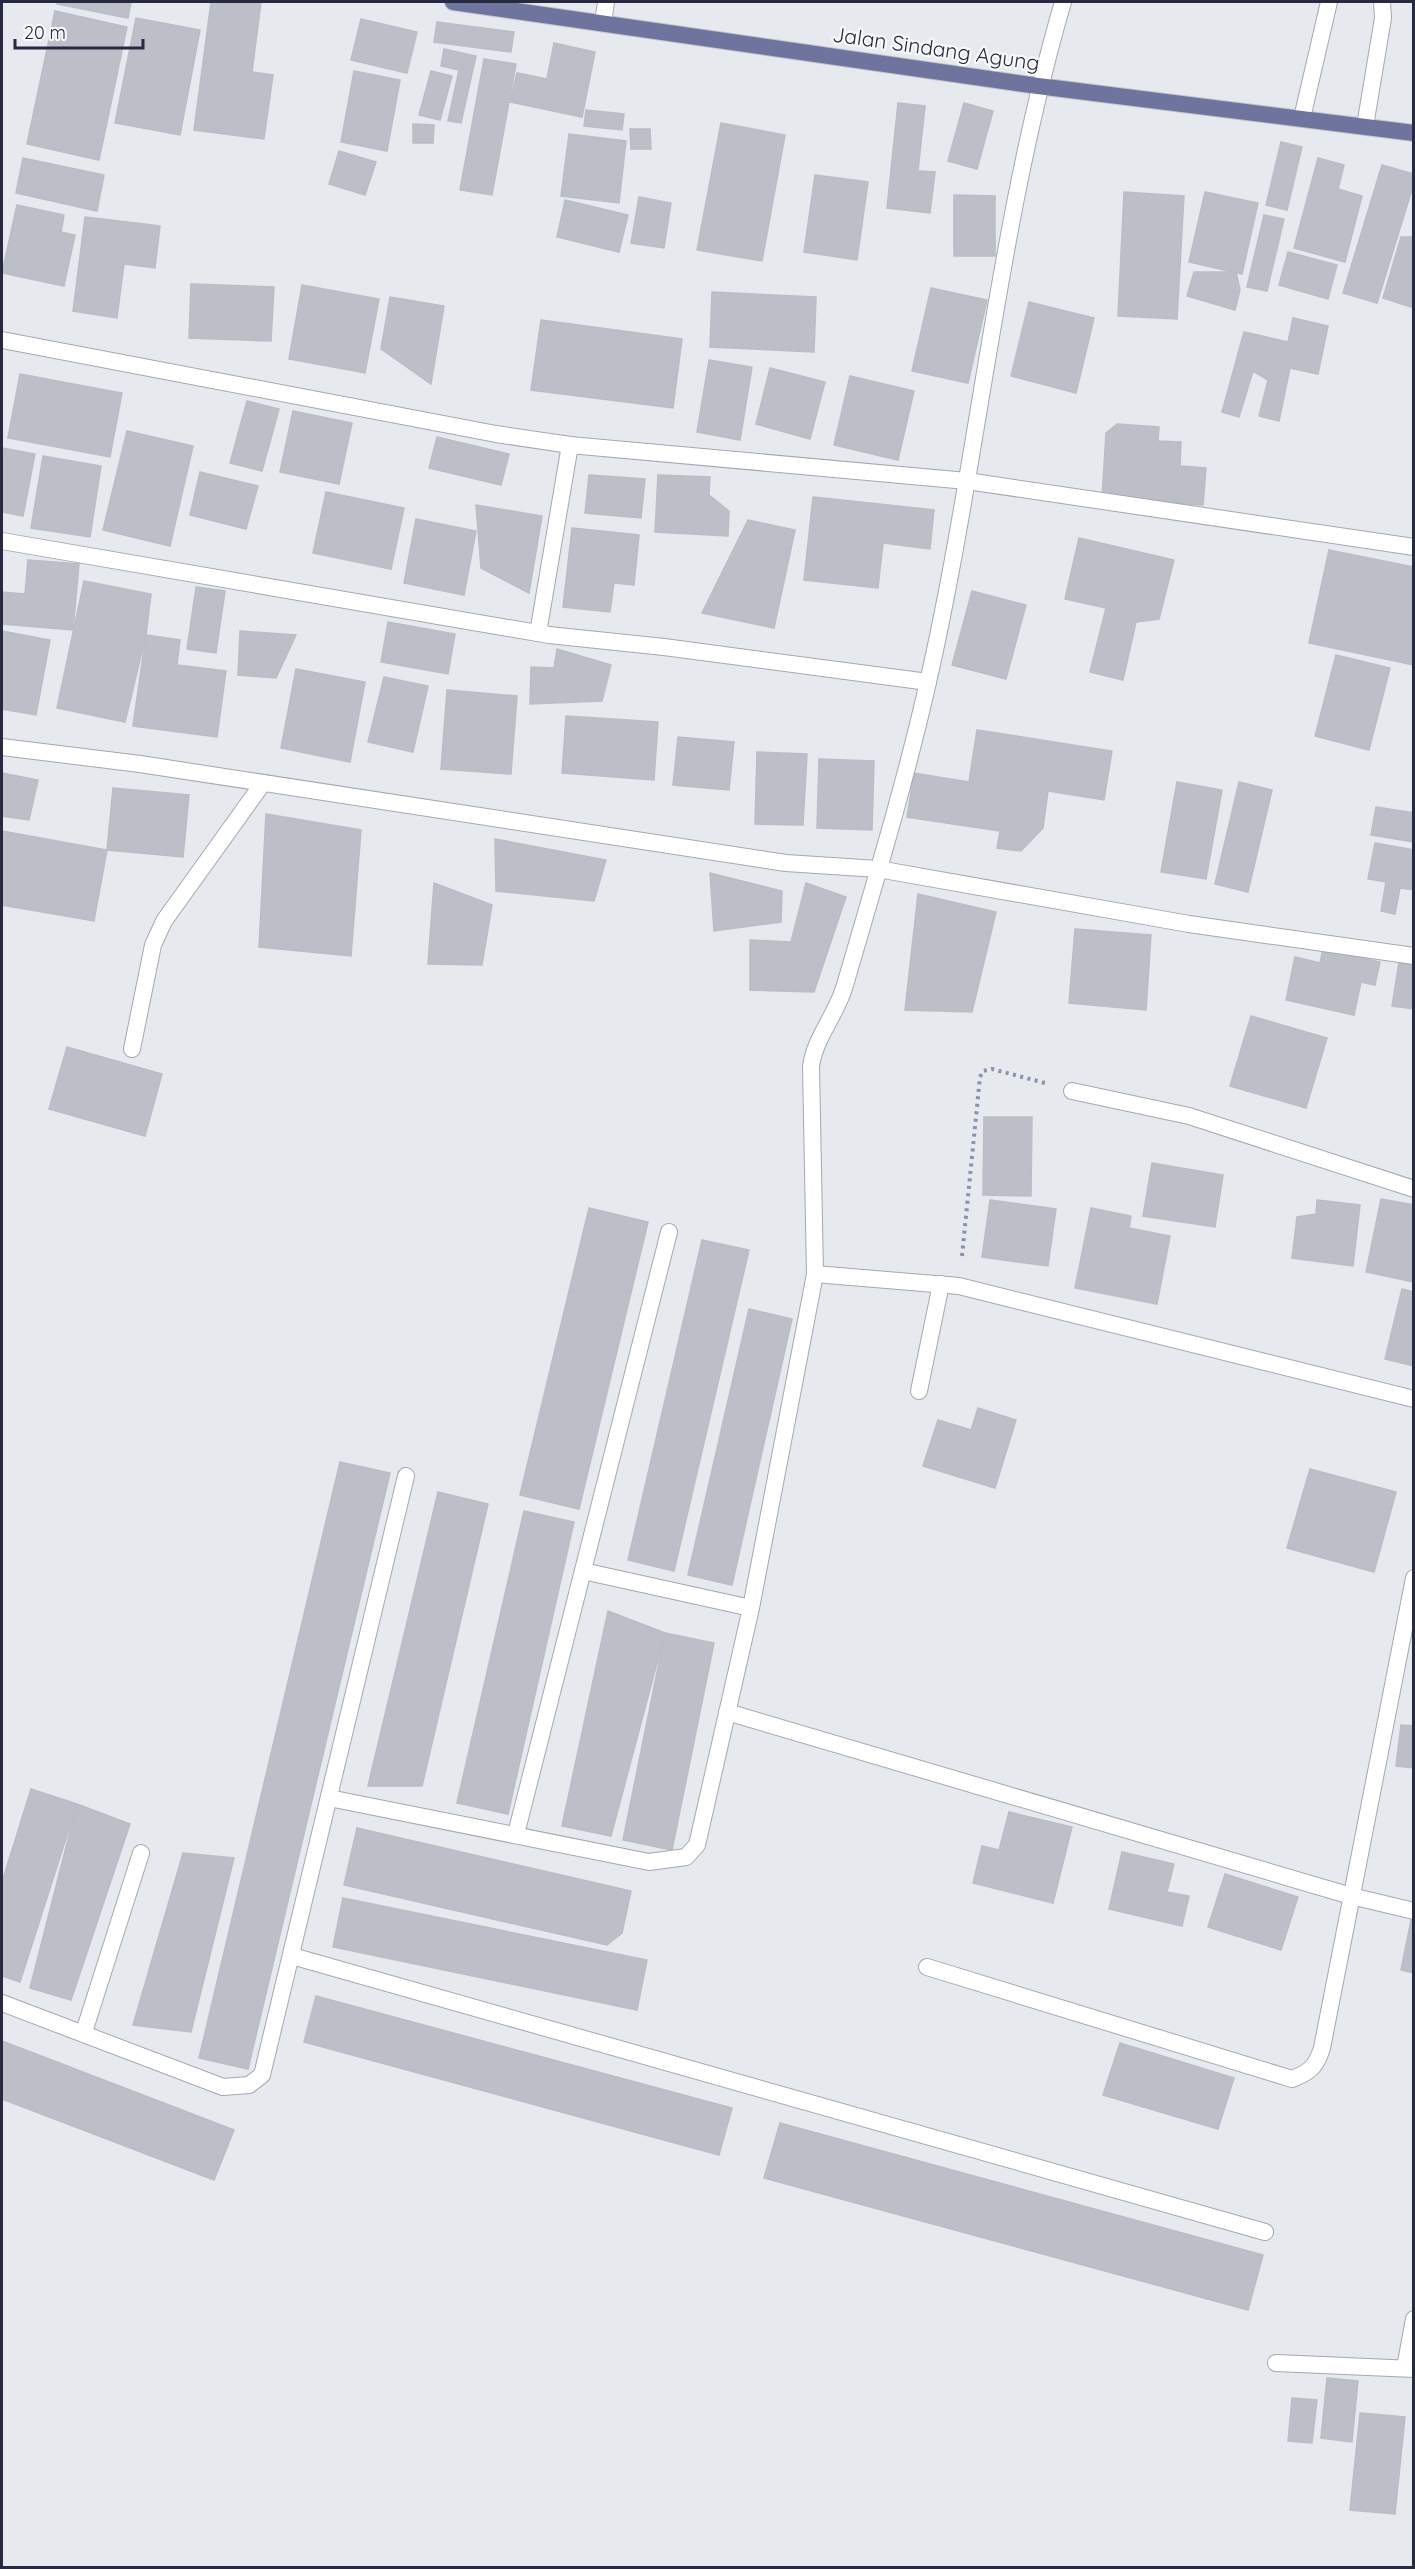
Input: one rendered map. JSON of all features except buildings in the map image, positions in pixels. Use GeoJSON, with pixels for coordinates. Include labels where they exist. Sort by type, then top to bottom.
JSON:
{"type":"FeatureCollection","features":[{"type":"Feature","properties":{"kind":"main road","name":"Jalan Sindang Agung"},"geometry":{"type":"LineString","coordinates":[[453,2],[541,8],[603,23],[1038,86],[1365,126],[1413,134]]}},
{"type":"Feature","properties":{"kind":"street"},"geometry":{"type":"LineString","coordinates":[[603,23],[606,2]]}},
{"type":"Feature","properties":{"kind":"street"},"geometry":{"type":"LineString","coordinates":[[329,1798],[649,1862],[686,1857],[697,1845],[751,1608],[815,1274],[813,1050],[844,990],[928,682],[967,481],[997,295],[1038,86],[1063,2]]}},
{"type":"Feature","properties":{"kind":"street"},"geometry":{"type":"LineString","coordinates":[[1302,118],[1329,2]]}},
{"type":"Feature","properties":{"kind":"street"},"geometry":{"type":"LineString","coordinates":[[1365,126],[1383,18],[1382,2]]}},
{"type":"Feature","properties":{"kind":"street"},"geometry":{"type":"LineString","coordinates":[[2,340],[496,434],[570,445],[967,481],[1367,538],[1413,547]]}},
{"type":"Feature","properties":{"kind":"street"},"geometry":{"type":"LineString","coordinates":[[538,633],[570,445]]}},
{"type":"Feature","properties":{"kind":"street"},"geometry":{"type":"LineString","coordinates":[[2,541],[538,633],[928,682]]}},
{"type":"Feature","properties":{"kind":"street"},"geometry":{"type":"LineString","coordinates":[[2,747],[263,783],[786,863],[878,869],[1189,924],[1413,956]]}},
{"type":"Feature","properties":{"kind":"street"},"geometry":{"type":"LineString","coordinates":[[132,1049],[153,945],[164,921],[263,783]]}},
{"type":"Feature","properties":{"kind":"street"},"geometry":{"type":"LineString","coordinates":[[1072,1091],[1189,1116],[1413,1189]]}},
{"type":"Feature","properties":{"kind":"street"},"geometry":{"type":"LineString","coordinates":[[516,1834],[669,1232]]}},
{"type":"Feature","properties":{"kind":"street"},"geometry":{"type":"LineString","coordinates":[[815,1274],[959,1286],[1413,1400]]}},
{"type":"Feature","properties":{"kind":"street"},"geometry":{"type":"LineString","coordinates":[[919,1391],[941,1284]]}},
{"type":"Feature","properties":{"kind":"street"},"geometry":{"type":"LineString","coordinates":[[2,2003],[84,2032],[223,2087],[249,2085],[262,2076],[406,1476]]}},
{"type":"Feature","properties":{"kind":"street"},"geometry":{"type":"LineString","coordinates":[[583,1571],[751,1608]]}},
{"type":"Feature","properties":{"kind":"street"},"geometry":{"type":"LineString","coordinates":[[927,1967],[1292,2079],[1311,2071],[1318,2063],[1413,1578]]}},
{"type":"Feature","properties":{"kind":"street"},"geometry":{"type":"LineString","coordinates":[[727,1712],[1351,1896],[1413,1911]]}},
{"type":"Feature","properties":{"kind":"street"},"geometry":{"type":"LineString","coordinates":[[84,2032],[141,1853]]}},
{"type":"Feature","properties":{"kind":"street"},"geometry":{"type":"LineString","coordinates":[[292,1956],[1265,2232]]}},
{"type":"Feature","properties":{"kind":"street"},"geometry":{"type":"LineString","coordinates":[[1276,2363],[1409,2368],[1413,2319]]}},
{"type":"Feature","properties":{"kind":"path"},"geometry":{"type":"LineString","coordinates":[[959,1286],[980,1077],[983,1071],[992,1069],[1072,1091]]}}]}
